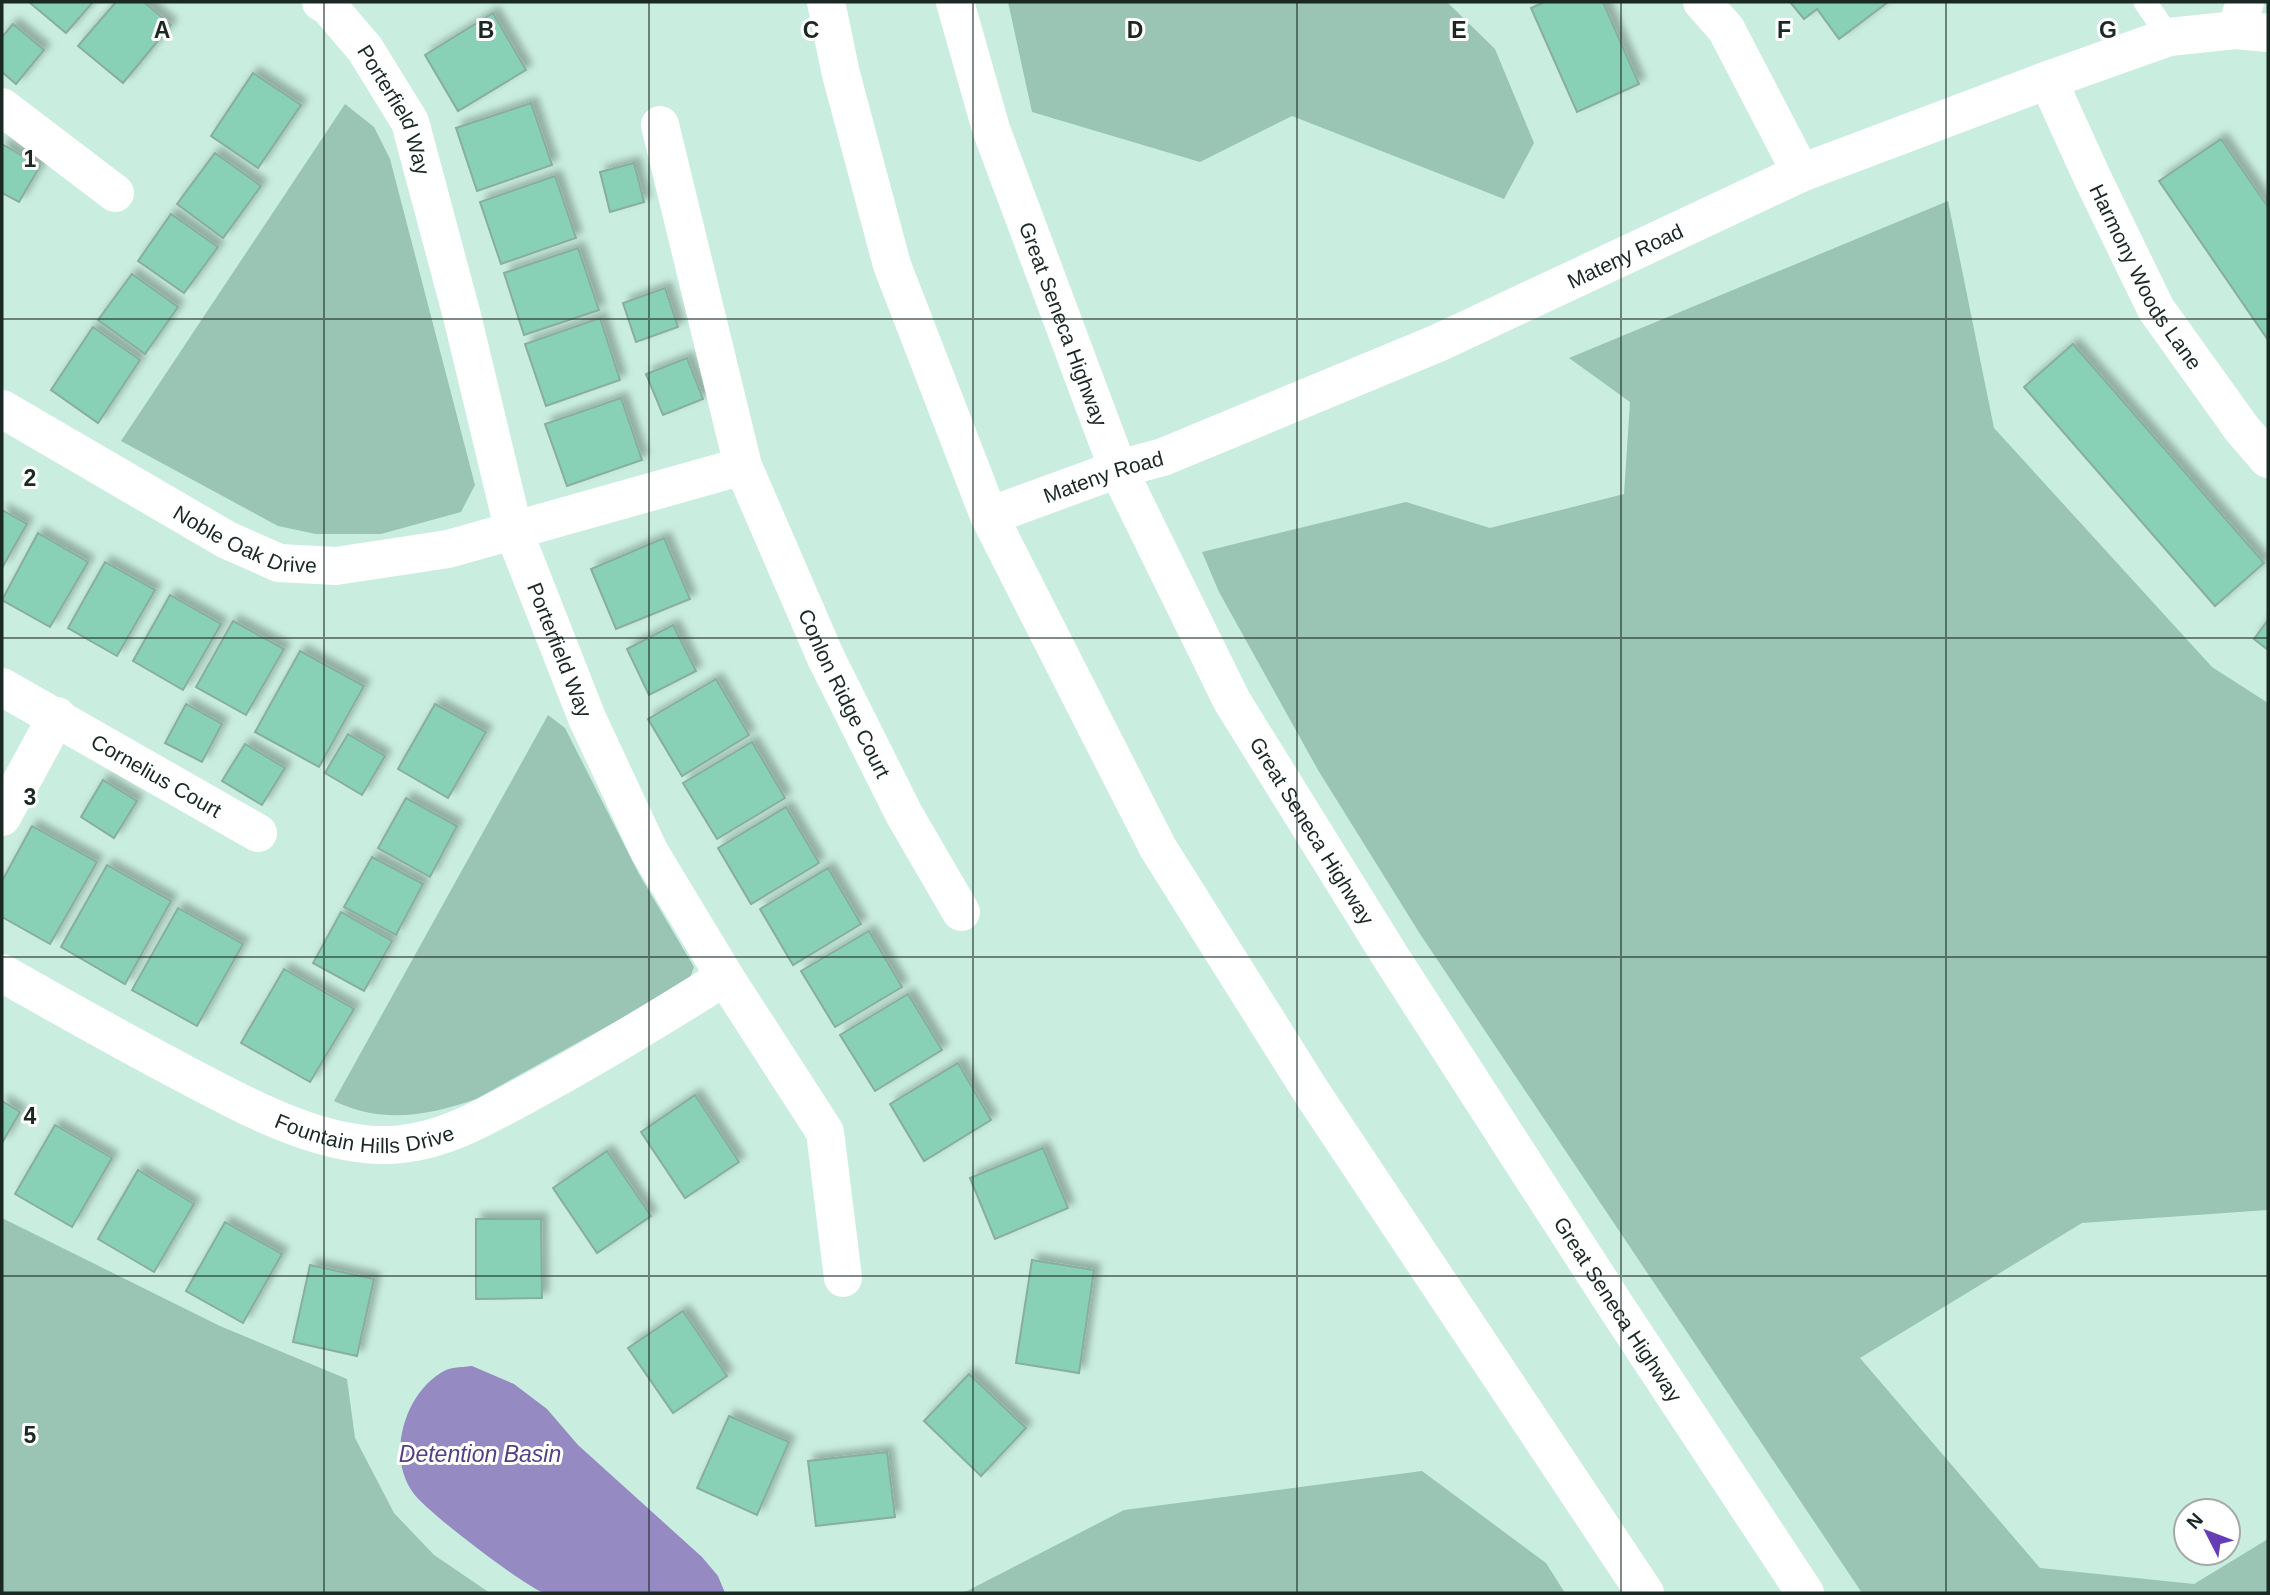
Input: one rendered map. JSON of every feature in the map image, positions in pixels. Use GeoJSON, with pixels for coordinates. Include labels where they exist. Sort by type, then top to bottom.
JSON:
{"type":"FeatureCollection","features":[{"type":"Feature","properties":{"kind":"street","name":"Porterfield Way"},"geometry":{"type":"LineString","coordinates":[[321,2],[329,7],[365,49],[410,122],[462,316],[514,532],[587,718],[649,851],[825,1132],[843,1278]]}},
{"type":"Feature","properties":{"kind":"street"},"geometry":{"type":"LineString","coordinates":[[826,2],[841,74],[892,265],[989,516],[1158,848],[1311,1093],[1645,1593]]}},
{"type":"Feature","properties":{"kind":"street","name":"Great Seneca Highway"},"geometry":{"type":"LineString","coordinates":[[955,2],[990,129],[1118,469],[1232,701],[1504,1134],[1805,1593]]}},
{"type":"Feature","properties":{"kind":"street"},"geometry":{"type":"LineString","coordinates":[[1702,2],[1726,29],[1801,173]]}},
{"type":"Feature","properties":{"kind":"street","name":"Mateny Road"},"geometry":{"type":"LineString","coordinates":[[989,516],[1118,469],[1163,457],[1438,342],[1801,173],[2169,37],[2256,28]]}},
{"type":"Feature","properties":{"kind":"street","name":"Harmony Woods Lane"},"geometry":{"type":"LineString","coordinates":[[2048,80],[2156,309],[2242,429],[2268,459]]}},
{"type":"Feature","properties":{"kind":"street"},"geometry":{"type":"LineString","coordinates":[[2,107],[115,193]]}},
{"type":"Feature","properties":{"kind":"street","name":"Conlon Ridge Court"},"geometry":{"type":"LineString","coordinates":[[660,125],[743,466],[826,659],[904,814],[961,912]]}},
{"type":"Feature","properties":{"kind":"street","name":"Noble Oak Drive"},"geometry":{"type":"LineString","coordinates":[[2,409],[227,540],[279,563],[337,566],[448,549],[514,532]]}},
{"type":"Feature","properties":{"kind":"street"},"geometry":{"type":"LineString","coordinates":[[514,532],[743,466]]}},
{"type":"Feature","properties":{"kind":"street","name":"Cornelius Court"},"geometry":{"type":"LineString","coordinates":[[2,687],[258,833]]}},
{"type":"Feature","properties":{"kind":"street"},"geometry":{"type":"LineString","coordinates":[[2,817],[57,716]]}},
{"type":"Feature","properties":{"kind":"street","name":"Fountain Hills Drive"},"geometry":{"type":"LineString","coordinates":[[2,974],[148,1055],[261,1113],[317,1134],[358,1143],[401,1144],[461,1130],[592,1060],[726,977]]}},
{"type":"Feature","properties":{"kind":"lane"},"geometry":{"type":"LineString","coordinates":[[2145,2],[2169,37]]}},
{"type":"Feature","properties":{"kind":"green space"},"geometry":{"type":"Polygon","coordinates":[[[1008,2],[1447,2],[1495,49],[1534,143],[1504,199],[1292,116],[1200,162],[1032,112],[1008,2]]]}},
{"type":"Feature","properties":{"kind":"green space"},"geometry":{"type":"Polygon","coordinates":[[[345,104],[374,127],[390,159],[475,485],[461,512],[381,534],[316,534],[278,526],[121,441],[345,104]]]}},
{"type":"Feature","properties":{"kind":"green space"},"geometry":{"type":"Polygon","coordinates":[[[1948,201],[1994,428],[2212,667],[2268,703],[2268,1210],[2082,1223],[1860,1358],[2040,1568],[2194,1584],[2222,1567],[2242,1567],[2242,1555],[2268,1539],[2268,1593],[1862,1593],[1420,934],[1318,770],[1219,592],[1202,552],[1406,502],[1490,528],[1624,494],[1630,402],[1569,358],[1948,201]]]}},
{"type":"Feature","properties":{"kind":"green space"},"geometry":{"type":"Polygon","coordinates":[[[548,715],[565,728],[639,874],[694,967],[689,981],[476,1099],[440,1110],[405,1115],[370,1113],[334,1101],[548,715]]]}},
{"type":"Feature","properties":{"kind":"green space"},"geometry":{"type":"Polygon","coordinates":[[[2,1218],[220,1326],[347,1379],[355,1438],[394,1513],[434,1555],[490,1593],[2,1593],[2,1218]]]}},
{"type":"Feature","properties":{"kind":"green space"},"geometry":{"type":"Polygon","coordinates":[[[1422,1471],[1546,1563],[1565,1593],[958,1593],[967,1591],[1124,1510],[1422,1471]]]}},
{"type":"Feature","properties":{"kind":"water","name":"Detention Basin"},"geometry":{"type":"Polygon","coordinates":[[[472,1366],[514,1384],[547,1409],[578,1445],[702,1557],[718,1576],[725,1593],[544,1593],[498,1563],[422,1503],[405,1479],[401,1462],[404,1426],[410,1408],[432,1380],[446,1370],[472,1366]]]}},
{"type":"Feature","properties":{"kind":"building"},"geometry":{"type":"Polygon","coordinates":[[[29,2],[93,2],[66,33],[29,2]]]}},
{"type":"Feature","properties":{"kind":"building"},"geometry":{"type":"Polygon","coordinates":[[[116,2],[144,2],[171,25],[123,83],[78,46],[116,2]]]}},
{"type":"Feature","properties":{"kind":"building"},"geometry":{"type":"Polygon","coordinates":[[[1545,2],[1603,2],[1639,84],[1577,112],[1531,8],[1545,2]]]}},
{"type":"Feature","properties":{"kind":"building"},"geometry":{"type":"Polygon","coordinates":[[[1790,2],[1888,2],[1839,39],[1817,9],[1804,19],[1790,2]]]}},
{"type":"Feature","properties":{"kind":"building"},"geometry":{"type":"Polygon","coordinates":[[[493,13],[526,70],[458,111],[425,55],[493,13]]]}},
{"type":"Feature","properties":{"kind":"building"},"geometry":{"type":"Polygon","coordinates":[[[13,24],[44,50],[16,84],[2,72],[2,37],[13,24]]]}},
{"type":"Feature","properties":{"kind":"building"},"geometry":{"type":"Polygon","coordinates":[[[253,73],[301,105],[258,168],[211,136],[253,73]]]}},
{"type":"Feature","properties":{"kind":"building"},"geometry":{"type":"Polygon","coordinates":[[[531,103],[552,165],[477,191],[456,128],[531,103]]]}},
{"type":"Feature","properties":{"kind":"building"},"geometry":{"type":"Polygon","coordinates":[[[2221,139],[2268,207],[2268,340],[2159,181],[2221,139]]]}},
{"type":"Feature","properties":{"kind":"building"},"geometry":{"type":"Polygon","coordinates":[[[2,144],[40,166],[19,202],[2,193],[2,144]]]}},
{"type":"Feature","properties":{"kind":"building"},"geometry":{"type":"Polygon","coordinates":[[[215,153],[261,186],[223,238],[177,204],[215,153]]]}},
{"type":"Feature","properties":{"kind":"building"},"geometry":{"type":"Polygon","coordinates":[[[634,163],[644,202],[610,212],[600,172],[634,163]]]}},
{"type":"Feature","properties":{"kind":"building"},"geometry":{"type":"Polygon","coordinates":[[[555,176],[576,238],[501,264],[480,202],[555,176]]]}},
{"type":"Feature","properties":{"kind":"building"},"geometry":{"type":"Polygon","coordinates":[[[171,214],[218,247],[184,293],[138,261],[171,214]]]}},
{"type":"Feature","properties":{"kind":"building"},"geometry":{"type":"Polygon","coordinates":[[[578,248],[599,310],[524,335],[504,273],[578,248]]]}},
{"type":"Feature","properties":{"kind":"building"},"geometry":{"type":"Polygon","coordinates":[[[132,274],[178,307],[145,354],[98,320],[132,274]]]}},
{"type":"Feature","properties":{"kind":"building"},"geometry":{"type":"Polygon","coordinates":[[[665,288],[678,327],[636,342],[623,303],[665,288]]]}},
{"type":"Feature","properties":{"kind":"building"},"geometry":{"type":"Polygon","coordinates":[[[600,318],[620,380],[546,406],[525,344],[600,318]]]}},
{"type":"Feature","properties":{"kind":"building"},"geometry":{"type":"Polygon","coordinates":[[[93,327],[140,360],[98,423],[51,390],[93,327]]]}},
{"type":"Feature","properties":{"kind":"building"},"geometry":{"type":"Polygon","coordinates":[[[2073,344],[2264,563],[2215,606],[2024,387],[2073,344]]]}},
{"type":"Feature","properties":{"kind":"building"},"geometry":{"type":"Polygon","coordinates":[[[687,358],[703,399],[663,415],[646,374],[687,358]]]}},
{"type":"Feature","properties":{"kind":"building"},"geometry":{"type":"Polygon","coordinates":[[[621,398],[642,460],[567,486],[545,424],[621,398]]]}},
{"type":"Feature","properties":{"kind":"building"},"geometry":{"type":"Polygon","coordinates":[[[2,510],[27,524],[2,568],[2,510]]]}},
{"type":"Feature","properties":{"kind":"building"},"geometry":{"type":"Polygon","coordinates":[[[38,533],[88,562],[50,627],[2,600],[38,533]]]}},
{"type":"Feature","properties":{"kind":"building"},"geometry":{"type":"Polygon","coordinates":[[[664,538],[690,599],[616,629],[591,569],[664,538]]]}},
{"type":"Feature","properties":{"kind":"building"},"geometry":{"type":"Polygon","coordinates":[[[105,562],[155,590],[117,656],[68,628],[105,562]]]}},
{"type":"Feature","properties":{"kind":"building"},"geometry":{"type":"Polygon","coordinates":[[[170,595],[221,624],[183,690],[133,661],[170,595]]]}},
{"type":"Feature","properties":{"kind":"building"},"geometry":{"type":"Polygon","coordinates":[[[2268,620],[2268,650],[2254,639],[2268,620]]]}},
{"type":"Feature","properties":{"kind":"building"},"geometry":{"type":"Polygon","coordinates":[[[233,621],[284,649],[246,715],[196,687],[233,621]]]}},
{"type":"Feature","properties":{"kind":"building"},"geometry":{"type":"Polygon","coordinates":[[[673,625],[696,671],[649,695],[627,649],[673,625]]]}},
{"type":"Feature","properties":{"kind":"building"},"geometry":{"type":"Polygon","coordinates":[[[300,651],[364,686],[319,767],[255,732],[300,651]]]}},
{"type":"Feature","properties":{"kind":"building"},"geometry":{"type":"Polygon","coordinates":[[[716,679],[749,735],[682,776],[648,719],[716,679]]]}},
{"type":"Feature","properties":{"kind":"building"},"geometry":{"type":"Polygon","coordinates":[[[186,704],[222,724],[202,762],[165,743],[186,704]]]}},
{"type":"Feature","properties":{"kind":"building"},"geometry":{"type":"Polygon","coordinates":[[[435,704],[486,732],[448,798],[398,769],[435,704]]]}},
{"type":"Feature","properties":{"kind":"building"},"geometry":{"type":"Polygon","coordinates":[[[348,734],[385,756],[362,795],[325,773],[348,734]]]}},
{"type":"Feature","properties":{"kind":"building"},"geometry":{"type":"Polygon","coordinates":[[[752,742],[785,798],[717,839],[683,783],[752,742]]]}},
{"type":"Feature","properties":{"kind":"building"},"geometry":{"type":"Polygon","coordinates":[[[245,744],[285,768],[262,805],[222,781],[245,744]]]}},
{"type":"Feature","properties":{"kind":"building"},"geometry":{"type":"Polygon","coordinates":[[[103,780],[137,801],[114,838],[81,817],[103,780]]]}},
{"type":"Feature","properties":{"kind":"building"},"geometry":{"type":"Polygon","coordinates":[[[406,798],[457,826],[430,877],[378,848],[406,798]]]}},
{"type":"Feature","properties":{"kind":"building"},"geometry":{"type":"Polygon","coordinates":[[[786,807],[819,863],[751,904],[718,848],[786,807]]]}},
{"type":"Feature","properties":{"kind":"building"},"geometry":{"type":"Polygon","coordinates":[[[32,826],[97,862],[50,944],[2,917],[2,881],[32,826]]]}},
{"type":"Feature","properties":{"kind":"building"},"geometry":{"type":"Polygon","coordinates":[[[372,857],[423,884],[396,935],[344,907],[372,857]]]}},
{"type":"Feature","properties":{"kind":"building"},"geometry":{"type":"Polygon","coordinates":[[[107,865],[171,901],[125,984],[61,947],[107,865]]]}},
{"type":"Feature","properties":{"kind":"building"},"geometry":{"type":"Polygon","coordinates":[[[828,868],[861,924],[793,965],[760,909],[828,868]]]}},
{"type":"Feature","properties":{"kind":"building"},"geometry":{"type":"Polygon","coordinates":[[[178,908],[243,944],[197,1026],[132,990],[178,908]]]}},
{"type":"Feature","properties":{"kind":"building"},"geometry":{"type":"Polygon","coordinates":[[[341,912],[392,941],[364,991],[313,963],[341,912]]]}},
{"type":"Feature","properties":{"kind":"building"},"geometry":{"type":"Polygon","coordinates":[[[869,931],[902,987],[835,1027],[801,971],[869,931]]]}},
{"type":"Feature","properties":{"kind":"building"},"geometry":{"type":"Polygon","coordinates":[[[284,969],[354,1009],[310,1082],[241,1043],[284,969]]]}},
{"type":"Feature","properties":{"kind":"building"},"geometry":{"type":"Polygon","coordinates":[[[908,994],[942,1050],[875,1091],[840,1035],[908,994]]]}},
{"type":"Feature","properties":{"kind":"building"},"geometry":{"type":"Polygon","coordinates":[[[958,1063],[991,1120],[924,1161],[890,1104],[958,1063]]]}},
{"type":"Feature","properties":{"kind":"building"},"geometry":{"type":"Polygon","coordinates":[[[695,1095],[739,1162],[685,1198],[641,1132],[695,1095]]]}},
{"type":"Feature","properties":{"kind":"building"},"geometry":{"type":"Polygon","coordinates":[[[2,1101],[20,1112],[2,1143],[2,1101]]]}},
{"type":"Feature","properties":{"kind":"building"},"geometry":{"type":"Polygon","coordinates":[[[55,1125],[112,1158],[72,1227],[15,1194],[55,1125]]]}},
{"type":"Feature","properties":{"kind":"building"},"geometry":{"type":"Polygon","coordinates":[[[1043,1148],[1068,1208],[995,1239],[970,1178],[1043,1148]]]}},
{"type":"Feature","properties":{"kind":"building"},"geometry":{"type":"Polygon","coordinates":[[[607,1151],[651,1216],[597,1253],[553,1188],[607,1151]]]}},
{"type":"Feature","properties":{"kind":"building"},"geometry":{"type":"Polygon","coordinates":[[[138,1170],[194,1204],[154,1272],[98,1239],[138,1170]]]}},
{"type":"Feature","properties":{"kind":"building"},"geometry":{"type":"Polygon","coordinates":[[[476,1219],[541,1219],[542,1298],[476,1299],[476,1219]]]}},
{"type":"Feature","properties":{"kind":"building"},"geometry":{"type":"Polygon","coordinates":[[[225,1222],[282,1254],[243,1323],[186,1291],[225,1222]]]}},
{"type":"Feature","properties":{"kind":"building"},"geometry":{"type":"Polygon","coordinates":[[[1032,1260],[1094,1270],[1079,1373],[1016,1363],[1032,1260]]]}},
{"type":"Feature","properties":{"kind":"building"},"geometry":{"type":"Polygon","coordinates":[[[310,1265],[374,1279],[357,1356],[293,1342],[310,1265]]]}},
{"type":"Feature","properties":{"kind":"building"},"geometry":{"type":"Polygon","coordinates":[[[683,1311],[727,1376],[673,1413],[628,1348],[683,1311]]]}},
{"type":"Feature","properties":{"kind":"building"},"geometry":{"type":"Polygon","coordinates":[[[969,1374],[1026,1428],[981,1476],[924,1421],[969,1374]]]}},
{"type":"Feature","properties":{"kind":"building"},"geometry":{"type":"Polygon","coordinates":[[[729,1416],[789,1442],[757,1515],[697,1488],[729,1416]]]}},
{"type":"Feature","properties":{"kind":"building"},"geometry":{"type":"Polygon","coordinates":[[[887,1452],[895,1517],[816,1526],[808,1461],[887,1452]]]}}]}
